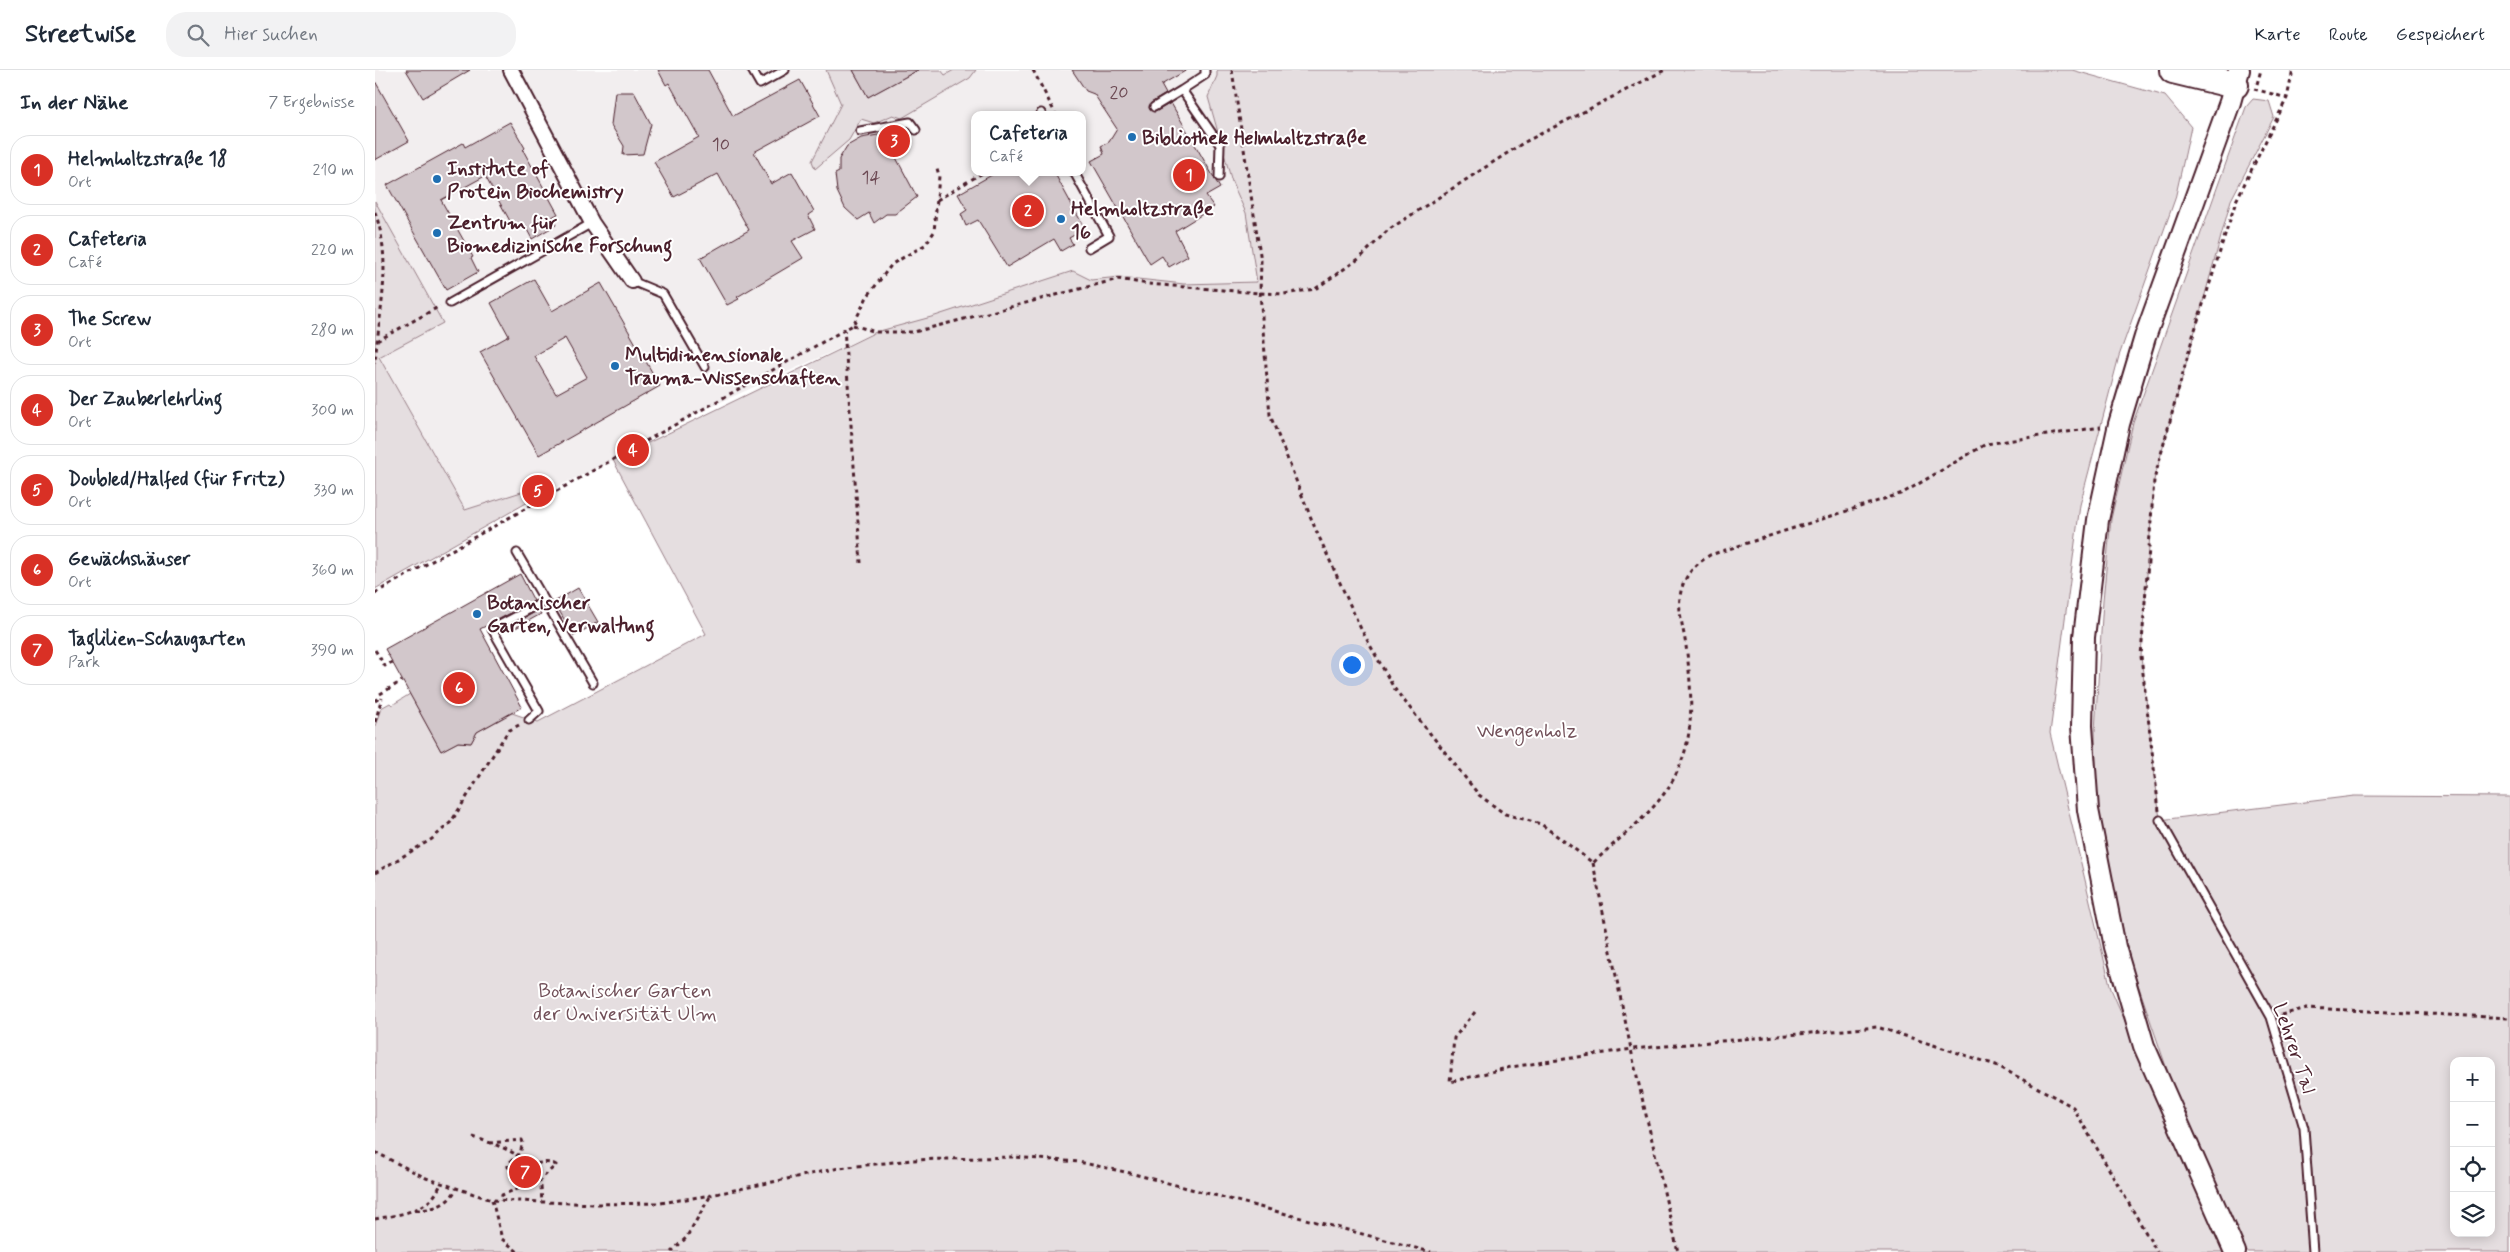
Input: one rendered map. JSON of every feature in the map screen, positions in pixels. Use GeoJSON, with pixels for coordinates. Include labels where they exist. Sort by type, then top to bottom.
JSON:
{"type":"FeatureCollection","features":[{"type":"Feature","properties":{"kind":"highway"},"geometry":{"type":"LineString","coordinates":[[2173,70],[2245,86]]}},
{"type":"Feature","properties":{"kind":"street"},"geometry":{"type":"LineString","coordinates":[[511,70],[592,223],[632,281]]}},
{"type":"Feature","properties":{"kind":"street"},"geometry":{"type":"LineString","coordinates":[[2235,1252],[2144,1046],[2115,947],[2088,810],[2082,726],[2084,637],[2097,520],[2119,424],[2145,337],[2245,86]]}},
{"type":"Feature","properties":{"kind":"lane"},"geometry":{"type":"LineString","coordinates":[[752,70],[760,84],[785,70]]}},
{"type":"Feature","properties":{"kind":"lane"},"geometry":{"type":"LineString","coordinates":[[1154,107],[1205,75],[1205,70]]}},
{"type":"Feature","properties":{"kind":"lane"},"geometry":{"type":"LineString","coordinates":[[1182,90],[1220,145],[1219,177]]}},
{"type":"Feature","properties":{"kind":"lane"},"geometry":{"type":"LineString","coordinates":[[860,131],[910,122],[916,130]]}},
{"type":"Feature","properties":{"kind":"lane"},"geometry":{"type":"LineString","coordinates":[[1075,176],[1109,236],[1089,248]]}},
{"type":"Feature","properties":{"kind":"lane"},"geometry":{"type":"LineString","coordinates":[[446,304],[592,223]]}},
{"type":"Feature","properties":{"kind":"lane"},"geometry":{"type":"LineString","coordinates":[[632,281],[663,294],[705,367]]}},
{"type":"Feature","properties":{"kind":"lane"},"geometry":{"type":"LineString","coordinates":[[517,553],[593,683]]}},
{"type":"Feature","properties":{"kind":"lane"},"geometry":{"type":"LineString","coordinates":[[529,720],[539,711],[492,629],[545,601]]}},
{"type":"Feature","properties":{"kind":"lane","name":"Lehrer Tal"},"geometry":{"type":"LineString","coordinates":[[2160,820],[2271,1017],[2304,1128],[2313,1252]]}},
{"type":"Feature","properties":{"kind":"path"},"geometry":{"type":"LineString","coordinates":[[1033,70],[1055,111]]}},
{"type":"Feature","properties":{"kind":"path"},"geometry":{"type":"LineString","coordinates":[[1232,70],[1260,253],[1260,293],[1270,415],[1315,528],[1350,606],[1394,688],[1479,795],[1505,814],[1541,824],[1593,862],[1632,1050],[1678,1252]]}},
{"type":"Feature","properties":{"kind":"path"},"geometry":{"type":"LineString","coordinates":[[853,324],[876,332],[914,332],[1118,279],[1148,284],[1260,293],[1284,294],[1315,289],[1360,258],[1388,230],[1523,143],[1665,70]]}},
{"type":"Feature","properties":{"kind":"path"},"geometry":{"type":"LineString","coordinates":[[2261,70],[2245,86],[2287,98]]}},
{"type":"Feature","properties":{"kind":"path"},"geometry":{"type":"LineString","coordinates":[[2160,820],[2141,656],[2155,480],[2193,336],[2236,201],[2287,98],[2293,70]]}},
{"type":"Feature","properties":{"kind":"path"},"geometry":{"type":"LineString","coordinates":[[375,593],[628,451],[631,446],[637,446],[703,410],[853,324],[867,297],[892,264],[925,245],[934,232],[939,176],[937,168]]}},
{"type":"Feature","properties":{"kind":"path"},"geometry":{"type":"LineString","coordinates":[[937,200],[977,176]]}},
{"type":"Feature","properties":{"kind":"path"},"geometry":{"type":"LineString","coordinates":[[375,212],[382,231],[385,267],[383,305],[375,363]]}},
{"type":"Feature","properties":{"kind":"path"},"geometry":{"type":"LineString","coordinates":[[377,341],[446,304]]}},
{"type":"Feature","properties":{"kind":"path"},"geometry":{"type":"LineString","coordinates":[[844,328],[861,563]]}},
{"type":"Feature","properties":{"kind":"path"},"geometry":{"type":"LineString","coordinates":[[1593,862],[1627,830],[1647,816],[1672,786],[1683,758],[1689,722],[1690,672],[1680,597],[1685,580],[1695,565],[1710,555],[1903,493],[1986,444],[2119,424]]}},
{"type":"Feature","properties":{"kind":"path"},"geometry":{"type":"LineString","coordinates":[[375,650],[385,666],[392,662]]}},
{"type":"Feature","properties":{"kind":"path"},"geometry":{"type":"LineString","coordinates":[[375,701],[403,681]]}},
{"type":"Feature","properties":{"kind":"path"},"geometry":{"type":"LineString","coordinates":[[375,722],[380,709],[381,696]]}},
{"type":"Feature","properties":{"kind":"path"},"geometry":{"type":"LineString","coordinates":[[375,712],[380,709]]}},
{"type":"Feature","properties":{"kind":"path"},"geometry":{"type":"LineString","coordinates":[[375,873],[432,839],[451,822],[508,731],[529,720]]}},
{"type":"Feature","properties":{"kind":"path"},"geometry":{"type":"LineString","coordinates":[[2271,1017],[2307,1008],[2510,1018]]}},
{"type":"Feature","properties":{"kind":"path"},"geometry":{"type":"LineString","coordinates":[[1475,1012],[1454,1038],[1450,1082],[1511,1067],[1632,1050],[1877,1027],[1996,1065],[2073,1107],[2157,1252]]}},
{"type":"Feature","properties":{"kind":"path"},"geometry":{"type":"LineString","coordinates":[[473,1137],[517,1155],[531,1166],[540,1180],[542,1202]]}},
{"type":"Feature","properties":{"kind":"path"},"geometry":{"type":"LineString","coordinates":[[489,1142],[522,1140],[523,1148],[511,1160],[508,1167],[516,1168],[540,1163],[556,1165],[540,1180],[502,1195],[501,1201]]}},
{"type":"Feature","properties":{"kind":"path"},"geometry":{"type":"LineString","coordinates":[[375,1152],[394,1163],[441,1184],[491,1200],[542,1202],[661,1203],[711,1195],[839,1168],[912,1160],[1013,1157],[1079,1162],[1130,1173],[1431,1252]]}},
{"type":"Feature","properties":{"kind":"path"},"geometry":{"type":"LineString","coordinates":[[417,1210],[431,1202],[441,1184]]}},
{"type":"Feature","properties":{"kind":"path"},"geometry":{"type":"LineString","coordinates":[[375,1220],[417,1210],[427,1210],[440,1205],[453,1196],[456,1188]]}},
{"type":"Feature","properties":{"kind":"path"},"geometry":{"type":"LineString","coordinates":[[671,1252],[686,1238],[711,1195]]}},
{"type":"Feature","properties":{"kind":"path"},"geometry":{"type":"LineString","coordinates":[[491,1200],[502,1239],[519,1252]]}},
{"type":"Feature","properties":{"kind":"shaded area"},"geometry":{"type":"Polygon","coordinates":[[[375,70],[1217,70],[1217,76],[1208,97],[1232,182],[1246,213],[1257,282],[1184,284],[1119,277],[1090,280],[1073,271],[935,317],[876,332],[703,410],[613,460],[544,493],[537,487],[465,510],[379,357],[443,323],[375,201],[375,70]]]}},
{"type":"Feature","properties":{"kind":"green space"},"geometry":{"type":"Polygon","coordinates":[[[826,70],[853,70],[868,97],[918,70],[941,70],[945,75],[954,70],[976,70],[970,78],[902,118],[893,115],[874,123],[861,119],[849,140],[815,169],[812,161],[841,104],[826,70]]]}},
{"type":"Feature","properties":{"kind":"green space","name":"Wengenholz"},"geometry":{"type":"Polygon","coordinates":[[[1217,70],[2072,70],[2165,96],[2191,127],[2175,199],[2119,356],[2080,505],[2050,733],[2111,989],[2226,1252],[375,1252],[375,726],[381,708],[390,703],[392,705],[410,694],[441,751],[458,742],[471,743],[477,732],[512,713],[538,722],[706,634],[613,460],[876,332],[935,316],[1073,271],[1091,280],[1119,277],[1184,284],[1257,282],[1246,213],[1232,182],[1208,97],[1217,76],[1217,70]]]}},
{"type":"Feature","properties":{"kind":"green space"},"geometry":{"type":"Polygon","coordinates":[[[2253,99],[2269,101],[2274,117],[2231,200],[2154,480],[2141,656],[2160,820],[2354,796],[2510,797],[2510,1252],[2247,1252],[2173,1087],[2130,961],[2097,811],[2095,731],[2103,600],[2111,519],[2133,423],[2246,107],[2253,99]]]}},
{"type":"Feature","properties":{"kind":"green space"},"geometry":{"type":"Polygon","coordinates":[[[375,201],[443,323],[379,357],[465,510],[537,487],[544,493],[375,589],[375,201]]]}},
{"type":"Feature","properties":{"kind":"building"},"geometry":{"type":"Polygon","coordinates":[[[406,70],[470,70],[423,98],[406,70]]]}},
{"type":"Feature","properties":{"kind":"building"},"geometry":{"type":"Polygon","coordinates":[[[658,70],[708,70],[733,116],[800,80],[820,116],[754,152],[771,184],[792,172],[814,211],[808,215],[815,229],[792,241],[803,258],[737,297],[739,299],[727,305],[700,258],[749,230],[718,174],[674,197],[654,162],[699,137],[669,83],[666,85],[658,70]]]}},
{"type":"Feature","properties":{"kind":"building"},"geometry":{"type":"Polygon","coordinates":[[[853,70],[918,70],[868,97],[853,70]]]}},
{"type":"Feature","properties":{"kind":"building"},"geometry":{"type":"Polygon","coordinates":[[[1072,70],[1187,70],[1161,85],[1166,94],[1151,103],[1149,108],[1155,112],[1171,103],[1220,188],[1206,196],[1214,207],[1175,231],[1188,256],[1169,267],[1162,256],[1150,264],[1091,161],[1104,154],[1101,146],[1109,142],[1117,129],[1094,94],[1086,91],[1072,70]]]}},
{"type":"Feature","properties":{"kind":"building"},"geometry":{"type":"Polygon","coordinates":[[[375,81],[409,141],[375,160],[375,81]]]}},
{"type":"Feature","properties":{"kind":"building"},"geometry":{"type":"Polygon","coordinates":[[[615,92],[634,92],[651,124],[643,154],[623,155],[624,146],[611,125],[615,92]]]}},
{"type":"Feature","properties":{"kind":"building"},"geometry":{"type":"Polygon","coordinates":[[[510,122],[558,214],[552,217],[556,225],[532,239],[524,224],[515,230],[485,176],[441,200],[473,257],[471,258],[478,272],[446,290],[387,185],[463,143],[465,147],[510,122]]]}},
{"type":"Feature","properties":{"kind":"building"},"geometry":{"type":"Polygon","coordinates":[[[884,135],[917,197],[895,214],[886,214],[874,223],[869,213],[858,220],[845,208],[837,191],[835,174],[839,172],[839,159],[847,146],[861,138],[884,135]]]}},
{"type":"Feature","properties":{"kind":"building","name":"Helmholtzstraße 16"},"geometry":{"type":"Polygon","coordinates":[[[990,176],[1056,176],[1085,229],[1069,238],[1073,244],[1061,251],[1054,239],[1007,267],[978,220],[966,226],[961,214],[967,210],[958,194],[990,176]]]}},
{"type":"Feature","properties":{"kind":"building","name":"Multidimensionale Trauma-Wissenschaften"},"geometry":{"type":"Polygon","coordinates":[[[534,279],[552,311],[601,283],[660,386],[539,455],[480,352],[509,336],[491,303],[534,279]],[[565,338],[534,356],[556,394],[587,377],[565,338]]]}},
{"type":"Feature","properties":{"kind":"building"},"geometry":{"type":"Polygon","coordinates":[[[520,574],[534,601],[480,629],[522,707],[477,732],[471,743],[458,742],[441,751],[385,649],[520,574]]]}},
{"type":"Feature","properties":{"kind":"building"},"geometry":{"type":"Polygon","coordinates":[[[578,588],[598,622],[574,636],[554,602],[578,588]]]}},
{"type":"Feature","properties":{"kind":"building"},"geometry":{"type":"Polygon","coordinates":[[[539,610],[541,614],[510,631],[508,627],[539,610]]]}},
{"type":"Feature","properties":{"kind":"place","name":"Bibliothek Helmholtzstraße"},"geometry":{"type":"Point","coordinates":[1132,137]}},
{"type":"Feature","properties":{"kind":"place","name":"The Screw"},"geometry":{"type":"Point","coordinates":[894,141]}},
{"type":"Feature","properties":{"kind":"place","name":"Helmholtzstraße 18"},"geometry":{"type":"Point","coordinates":[1189,175]}},
{"type":"Feature","properties":{"kind":"place","name":"Institute of Protein Biochemistry"},"geometry":{"type":"Point","coordinates":[437,179]}},
{"type":"Feature","properties":{"kind":"place","name":"Cafeteria"},"geometry":{"type":"Point","coordinates":[1028,211]}},
{"type":"Feature","properties":{"kind":"place","name":"Helmholtzstraße 16"},"geometry":{"type":"Point","coordinates":[1061,219]}},
{"type":"Feature","properties":{"kind":"place","name":"Zentrum für Biomedizinische Forschung"},"geometry":{"type":"Point","coordinates":[437,233]}},
{"type":"Feature","properties":{"kind":"place","name":"Multidimensionale Trauma-Wissenschaften"},"geometry":{"type":"Point","coordinates":[615,366]}},
{"type":"Feature","properties":{"kind":"place","name":"Der Zauberlehrling"},"geometry":{"type":"Point","coordinates":[633,450]}},
{"type":"Feature","properties":{"kind":"place","name":"Doubled/Halfed (für Fritz)"},"geometry":{"type":"Point","coordinates":[538,491]}},
{"type":"Feature","properties":{"kind":"place","name":"Botanischer Garten, Verwaltung"},"geometry":{"type":"Point","coordinates":[477,614]}},
{"type":"Feature","properties":{"kind":"place","name":"Gewächshäuser"},"geometry":{"type":"Point","coordinates":[459,688]}},
{"type":"Feature","properties":{"kind":"place","name":"Taglilien-Schaugarten"},"geometry":{"type":"Point","coordinates":[525,1172]}},
{"type":"Feature","properties":{"kind":"park label","name":"Botanischer Garten der Universität Ulm"},"geometry":{"type":"Point","coordinates":[625,1002]}}]}
